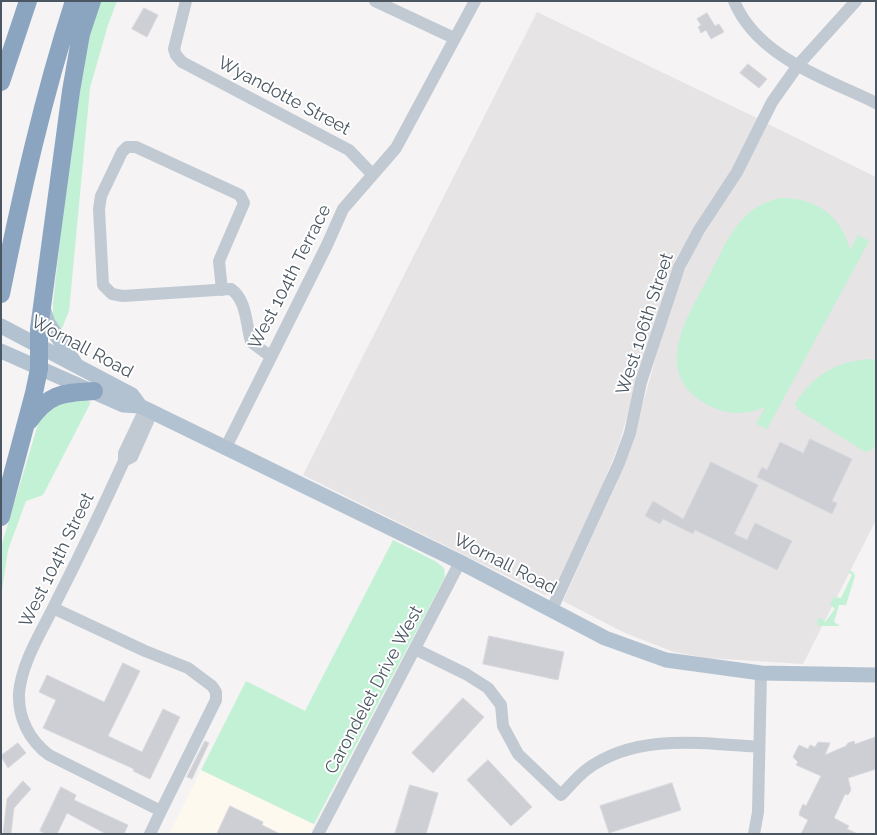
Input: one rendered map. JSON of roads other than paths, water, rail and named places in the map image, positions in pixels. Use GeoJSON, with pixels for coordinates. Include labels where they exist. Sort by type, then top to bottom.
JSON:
{"type":"FeatureCollection","features":[{"type":"Feature","properties":{"kind":"highway"},"geometry":{"type":"LineString","coordinates":[[1,82],[28,1]]}},
{"type":"Feature","properties":{"kind":"highway"},"geometry":{"type":"LineString","coordinates":[[1,294],[30,160],[50,79],[74,1]]}},
{"type":"Feature","properties":{"kind":"highway"},"geometry":{"type":"LineString","coordinates":[[1,517],[26,425],[38,369],[37,344],[71,90],[81,34],[92,1]]}},
{"type":"Feature","properties":{"kind":"highway"},"geometry":{"type":"LineString","coordinates":[[26,425],[38,408],[58,394],[94,391]]}},
{"type":"Feature","properties":{"kind":"main road"},"geometry":{"type":"LineString","coordinates":[[42,304],[48,323],[76,364]]}},
{"type":"Feature","properties":{"kind":"main road","name":"Wornall Road"},"geometry":{"type":"LineString","coordinates":[[1,326],[132,395],[146,409]]}},
{"type":"Feature","properties":{"kind":"main road","name":"Wornall Road"},"geometry":{"type":"LineString","coordinates":[[1,351],[123,405],[146,409],[460,562],[605,638],[666,660],[761,673],[876,675]]}},
{"type":"Feature","properties":{"kind":"street","name":"Wyandotte Street"},"geometry":{"type":"LineString","coordinates":[[186,1],[174,49],[182,62],[349,150],[372,174]]}},
{"type":"Feature","properties":{"kind":"street"},"geometry":{"type":"LineString","coordinates":[[375,1],[454,38]]}},
{"type":"Feature","properties":{"kind":"street","name":"West 104th Terrace"},"geometry":{"type":"LineString","coordinates":[[225,448],[343,209],[396,148],[454,38],[476,1]]}},
{"type":"Feature","properties":{"kind":"street"},"geometry":{"type":"LineString","coordinates":[[734,1],[746,24],[768,46],[876,103]]}},
{"type":"Feature","properties":{"kind":"street","name":"West 106th Street"},"geometry":{"type":"LineString","coordinates":[[552,609],[593,524],[619,463],[630,433],[641,382],[679,267],[699,230],[737,172],[772,102],[799,64],[856,1]]}},
{"type":"Feature","properties":{"kind":"street"},"geometry":{"type":"LineString","coordinates":[[222,290],[219,261],[244,203],[240,195],[136,147],[127,147],[122,152],[101,196],[98,209],[103,285],[112,294],[123,296],[222,290],[231,289],[237,293],[246,313],[251,342],[270,356]]}},
{"type":"Feature","properties":{"kind":"street","name":"West 104th Street"},"geometry":{"type":"LineString","coordinates":[[146,409],[132,456],[124,461],[26,664],[19,695],[24,724],[35,743],[48,756],[161,811]]}},
{"type":"Feature","properties":{"kind":"street","name":"Carondelet Drive West"},"geometry":{"type":"LineString","coordinates":[[318,834],[460,562]]}},
{"type":"Feature","properties":{"kind":"street"},"geometry":{"type":"LineString","coordinates":[[53,608],[145,651],[188,668],[206,680],[216,692],[216,700],[150,834]]}},
{"type":"Feature","properties":{"kind":"street"},"geometry":{"type":"LineString","coordinates":[[415,649],[466,674],[488,688],[501,705],[503,726],[518,754],[561,795],[585,771],[599,762],[633,748],[699,743],[759,747]]}},
{"type":"Feature","properties":{"kind":"street"},"geometry":{"type":"LineString","coordinates":[[754,834],[758,812],[761,673]]}}]}
